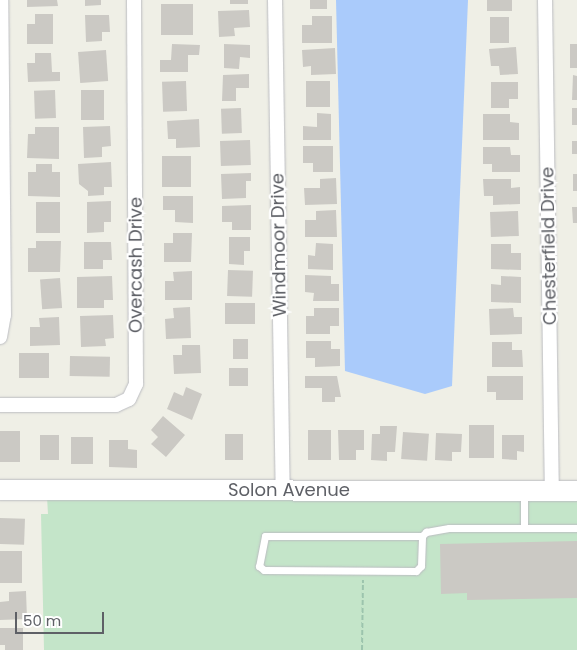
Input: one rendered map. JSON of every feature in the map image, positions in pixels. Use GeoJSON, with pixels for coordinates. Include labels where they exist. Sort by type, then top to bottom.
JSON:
{"type":"FeatureCollection","features":[{"type":"Feature","properties":{"kind":"street"},"geometry":{"type":"LineString","coordinates":[[0,337],[4,315],[1,0]]}},
{"type":"Feature","properties":{"kind":"street","name":"Overcash Drive"},"geometry":{"type":"LineString","coordinates":[[0,405],[116,404],[129,399],[136,384],[134,0]]}},
{"type":"Feature","properties":{"kind":"street","name":"Windmoor Drive"},"geometry":{"type":"LineString","coordinates":[[275,0],[283,490]]}},
{"type":"Feature","properties":{"kind":"street","name":"Chesterfield Drive"},"geometry":{"type":"LineString","coordinates":[[545,0],[552,491]]}},
{"type":"Feature","properties":{"kind":"street","name":"Solon Avenue"},"geometry":{"type":"LineString","coordinates":[[0,490],[577,492]]}},
{"type":"Feature","properties":{"kind":"lane"},"geometry":{"type":"LineString","coordinates":[[524,491],[524,528]]}},
{"type":"Feature","properties":{"kind":"lane"},"geometry":{"type":"LineString","coordinates":[[422,536],[421,566],[416,571],[264,570],[260,569],[258,559],[265,536],[422,536],[426,532],[449,528],[577,528]]}},
{"type":"Feature","properties":{"kind":"path"},"geometry":{"type":"LineString","coordinates":[[362,650],[363,571]]}},
{"type":"Feature","properties":{"kind":"green space"},"geometry":{"type":"Polygon","coordinates":[[[47,497],[577,498],[577,650],[44,650],[41,514],[48,514],[47,497]]]}},
{"type":"Feature","properties":{"kind":"water"},"geometry":{"type":"Polygon","coordinates":[[[336,0],[468,0],[452,386],[425,394],[345,371],[336,0]]]}},
{"type":"Feature","properties":{"kind":"building"},"geometry":{"type":"Polygon","coordinates":[[[27,0],[57,0],[58,6],[27,7],[27,0]]]}},
{"type":"Feature","properties":{"kind":"building"},"geometry":{"type":"Polygon","coordinates":[[[85,0],[101,0],[101,5],[85,6],[85,0]]]}},
{"type":"Feature","properties":{"kind":"building"},"geometry":{"type":"Polygon","coordinates":[[[230,0],[248,0],[248,4],[230,4],[230,0]]]}},
{"type":"Feature","properties":{"kind":"building"},"geometry":{"type":"Polygon","coordinates":[[[310,0],[327,0],[327,9],[310,9],[310,0]]]}},
{"type":"Feature","properties":{"kind":"building"},"geometry":{"type":"Polygon","coordinates":[[[487,0],[512,0],[512,11],[487,11],[487,0]]]}},
{"type":"Feature","properties":{"kind":"building"},"geometry":{"type":"Polygon","coordinates":[[[161,4],[193,4],[193,35],[161,35],[161,4]]]}},
{"type":"Feature","properties":{"kind":"building"},"geometry":{"type":"Polygon","coordinates":[[[249,10],[250,27],[234,28],[235,36],[219,37],[218,11],[249,10]]]}},
{"type":"Feature","properties":{"kind":"building"},"geometry":{"type":"Polygon","coordinates":[[[35,14],[53,14],[53,44],[27,44],[27,24],[35,24],[35,14]]]}},
{"type":"Feature","properties":{"kind":"building"},"geometry":{"type":"Polygon","coordinates":[[[85,15],[109,15],[110,32],[102,32],[102,41],[86,42],[85,15]]]}},
{"type":"Feature","properties":{"kind":"building"},"geometry":{"type":"Polygon","coordinates":[[[312,16],[332,16],[332,43],[302,43],[302,25],[312,25],[312,16]]]}},
{"type":"Feature","properties":{"kind":"building"},"geometry":{"type":"Polygon","coordinates":[[[490,17],[509,17],[509,43],[490,43],[490,17]]]}},
{"type":"Feature","properties":{"kind":"building"},"geometry":{"type":"Polygon","coordinates":[[[172,44],[200,45],[199,55],[188,55],[188,72],[160,72],[160,60],[171,60],[172,44]]]}},
{"type":"Feature","properties":{"kind":"building"},"geometry":{"type":"Polygon","coordinates":[[[224,44],[250,45],[250,58],[240,57],[239,69],[224,68],[224,44]]]}},
{"type":"Feature","properties":{"kind":"building"},"geometry":{"type":"Polygon","coordinates":[[[570,44],[577,44],[577,68],[570,68],[570,44]]]}},
{"type":"Feature","properties":{"kind":"building"},"geometry":{"type":"Polygon","coordinates":[[[516,47],[518,74],[500,75],[499,66],[491,66],[489,49],[516,47]]]}},
{"type":"Feature","properties":{"kind":"building"},"geometry":{"type":"Polygon","coordinates":[[[335,48],[336,74],[311,75],[311,66],[303,67],[302,50],[335,48]]]}},
{"type":"Feature","properties":{"kind":"building"},"geometry":{"type":"Polygon","coordinates":[[[106,50],[108,81],[80,83],[78,52],[106,50]]]}},
{"type":"Feature","properties":{"kind":"building"},"geometry":{"type":"Polygon","coordinates":[[[35,53],[51,53],[52,72],[60,72],[60,81],[28,82],[27,63],[35,63],[35,53]]]}},
{"type":"Feature","properties":{"kind":"building"},"geometry":{"type":"Polygon","coordinates":[[[249,74],[249,88],[236,88],[236,101],[222,101],[223,75],[249,74]]]}},
{"type":"Feature","properties":{"kind":"building"},"geometry":{"type":"Polygon","coordinates":[[[573,75],[577,76],[577,100],[572,100],[573,75]]]}},
{"type":"Feature","properties":{"kind":"building"},"geometry":{"type":"Polygon","coordinates":[[[186,81],[187,111],[163,112],[162,82],[186,81]]]}},
{"type":"Feature","properties":{"kind":"building"},"geometry":{"type":"Polygon","coordinates":[[[306,81],[330,81],[330,107],[306,107],[306,81]]]}},
{"type":"Feature","properties":{"kind":"building"},"geometry":{"type":"Polygon","coordinates":[[[491,82],[518,82],[518,99],[509,99],[509,108],[491,108],[491,82]]]}},
{"type":"Feature","properties":{"kind":"building"},"geometry":{"type":"Polygon","coordinates":[[[55,90],[56,118],[35,119],[34,91],[55,90]]]}},
{"type":"Feature","properties":{"kind":"building"},"geometry":{"type":"Polygon","coordinates":[[[81,90],[104,90],[104,120],[81,120],[81,90]]]}},
{"type":"Feature","properties":{"kind":"building"},"geometry":{"type":"Polygon","coordinates":[[[241,108],[242,133],[222,134],[221,109],[241,108]]]}},
{"type":"Feature","properties":{"kind":"building"},"geometry":{"type":"Polygon","coordinates":[[[572,108],[577,108],[577,125],[572,125],[572,108]]]}},
{"type":"Feature","properties":{"kind":"building"},"geometry":{"type":"Polygon","coordinates":[[[317,113],[331,114],[331,140],[303,140],[303,126],[317,127],[317,113]]]}},
{"type":"Feature","properties":{"kind":"building"},"geometry":{"type":"Polygon","coordinates":[[[483,114],[510,114],[510,122],[519,123],[519,140],[483,140],[483,114]]]}},
{"type":"Feature","properties":{"kind":"building"},"geometry":{"type":"Polygon","coordinates":[[[199,119],[200,147],[176,148],[176,139],[168,139],[167,121],[199,119]]]}},
{"type":"Feature","properties":{"kind":"building"},"geometry":{"type":"Polygon","coordinates":[[[110,126],[111,146],[102,147],[102,157],[84,158],[83,127],[110,126]]]}},
{"type":"Feature","properties":{"kind":"building"},"geometry":{"type":"Polygon","coordinates":[[[35,127],[59,127],[59,159],[27,158],[28,134],[35,134],[35,127]]]}},
{"type":"Feature","properties":{"kind":"building"},"geometry":{"type":"Polygon","coordinates":[[[250,140],[251,165],[221,166],[220,141],[250,140]]]}},
{"type":"Feature","properties":{"kind":"building"},"geometry":{"type":"Polygon","coordinates":[[[572,141],[577,141],[577,154],[572,154],[572,141]]]}},
{"type":"Feature","properties":{"kind":"building"},"geometry":{"type":"Polygon","coordinates":[[[303,146],[333,146],[333,172],[313,172],[313,163],[303,163],[303,146]]]}},
{"type":"Feature","properties":{"kind":"building"},"geometry":{"type":"Polygon","coordinates":[[[483,147],[510,147],[511,155],[520,155],[520,172],[492,172],[492,164],[483,164],[483,147]]]}},
{"type":"Feature","properties":{"kind":"building"},"geometry":{"type":"Polygon","coordinates":[[[162,156],[191,156],[191,187],[162,187],[162,156]]]}},
{"type":"Feature","properties":{"kind":"building"},"geometry":{"type":"Polygon","coordinates":[[[111,162],[112,187],[104,187],[104,195],[88,196],[88,191],[79,184],[78,164],[111,162]]]}},
{"type":"Feature","properties":{"kind":"building"},"geometry":{"type":"Polygon","coordinates":[[[36,164],[52,164],[52,172],[60,172],[60,197],[28,196],[28,172],[36,172],[36,164]]]}},
{"type":"Feature","properties":{"kind":"building"},"geometry":{"type":"Polygon","coordinates":[[[251,173],[251,181],[246,181],[246,198],[222,199],[221,174],[251,173]]]}},
{"type":"Feature","properties":{"kind":"building"},"geometry":{"type":"Polygon","coordinates":[[[573,174],[577,174],[577,191],[573,191],[573,174]]]}},
{"type":"Feature","properties":{"kind":"building"},"geometry":{"type":"Polygon","coordinates":[[[336,178],[337,204],[305,205],[304,188],[320,188],[320,179],[336,178]]]}},
{"type":"Feature","properties":{"kind":"building"},"geometry":{"type":"Polygon","coordinates":[[[483,179],[511,179],[511,188],[520,187],[520,204],[493,205],[493,196],[484,196],[483,179]]]}},
{"type":"Feature","properties":{"kind":"building"},"geometry":{"type":"Polygon","coordinates":[[[163,196],[193,196],[193,223],[175,222],[175,210],[163,210],[163,196]]]}},
{"type":"Feature","properties":{"kind":"building"},"geometry":{"type":"Polygon","coordinates":[[[111,201],[111,222],[104,222],[104,232],[87,233],[87,202],[111,201]]]}},
{"type":"Feature","properties":{"kind":"building"},"geometry":{"type":"Polygon","coordinates":[[[36,202],[60,202],[60,233],[36,233],[36,202]]]}},
{"type":"Feature","properties":{"kind":"building"},"geometry":{"type":"Polygon","coordinates":[[[251,205],[251,230],[232,230],[232,222],[222,222],[222,206],[251,205]]]}},
{"type":"Feature","properties":{"kind":"building"},"geometry":{"type":"Polygon","coordinates":[[[572,207],[577,207],[577,223],[573,223],[572,207]]]}},
{"type":"Feature","properties":{"kind":"building"},"geometry":{"type":"Polygon","coordinates":[[[336,210],[337,237],[305,237],[305,220],[316,220],[316,211],[336,210]]]}},
{"type":"Feature","properties":{"kind":"building"},"geometry":{"type":"Polygon","coordinates":[[[518,211],[519,236],[491,237],[490,212],[518,211]]]}},
{"type":"Feature","properties":{"kind":"building"},"geometry":{"type":"Polygon","coordinates":[[[173,233],[192,233],[191,262],[164,262],[164,243],[173,243],[173,233]]]}},
{"type":"Feature","properties":{"kind":"building"},"geometry":{"type":"Polygon","coordinates":[[[229,237],[250,237],[250,251],[244,251],[244,265],[229,264],[229,237]]]}},
{"type":"Feature","properties":{"kind":"building"},"geometry":{"type":"Polygon","coordinates":[[[36,241],[61,241],[60,272],[28,272],[28,248],[36,248],[36,241]]]}},
{"type":"Feature","properties":{"kind":"building"},"geometry":{"type":"Polygon","coordinates":[[[84,242],[111,242],[112,260],[103,260],[103,269],[84,269],[84,242]]]}},
{"type":"Feature","properties":{"kind":"building"},"geometry":{"type":"Polygon","coordinates":[[[316,243],[333,244],[333,270],[308,269],[308,255],[315,256],[316,243]]]}},
{"type":"Feature","properties":{"kind":"building"},"geometry":{"type":"Polygon","coordinates":[[[491,244],[511,244],[511,253],[521,253],[521,270],[491,269],[491,244]]]}},
{"type":"Feature","properties":{"kind":"building"},"geometry":{"type":"Polygon","coordinates":[[[228,270],[253,271],[252,297],[227,296],[228,270]]]}},
{"type":"Feature","properties":{"kind":"building"},"geometry":{"type":"Polygon","coordinates":[[[192,271],[192,300],[165,300],[165,281],[174,281],[173,272],[192,271]]]}},
{"type":"Feature","properties":{"kind":"building"},"geometry":{"type":"Polygon","coordinates":[[[305,275],[331,276],[331,284],[339,284],[339,301],[313,301],[314,293],[305,292],[305,275]]]}},
{"type":"Feature","properties":{"kind":"building"},"geometry":{"type":"Polygon","coordinates":[[[112,276],[113,300],[104,300],[104,308],[77,308],[77,277],[112,276]]]}},
{"type":"Feature","properties":{"kind":"building"},"geometry":{"type":"Polygon","coordinates":[[[501,276],[521,277],[521,303],[491,302],[491,284],[501,285],[501,276]]]}},
{"type":"Feature","properties":{"kind":"building"},"geometry":{"type":"Polygon","coordinates":[[[60,278],[62,308],[42,309],[40,279],[60,278]]]}},
{"type":"Feature","properties":{"kind":"building"},"geometry":{"type":"Polygon","coordinates":[[[225,303],[255,303],[255,324],[225,324],[225,303]]]}},
{"type":"Feature","properties":{"kind":"building"},"geometry":{"type":"Polygon","coordinates":[[[190,307],[191,338],[166,339],[165,319],[174,318],[173,308],[190,307]]]}},
{"type":"Feature","properties":{"kind":"building"},"geometry":{"type":"Polygon","coordinates":[[[314,308],[339,308],[339,326],[330,326],[330,334],[306,334],[306,316],[314,316],[314,308]]]}},
{"type":"Feature","properties":{"kind":"building"},"geometry":{"type":"Polygon","coordinates":[[[513,308],[514,317],[522,317],[522,334],[490,335],[489,309],[513,308]]]}},
{"type":"Feature","properties":{"kind":"building"},"geometry":{"type":"Polygon","coordinates":[[[113,315],[114,338],[105,339],[106,346],[81,347],[80,316],[113,315]]]}},
{"type":"Feature","properties":{"kind":"building"},"geometry":{"type":"Polygon","coordinates":[[[59,317],[60,345],[30,346],[30,327],[40,327],[39,318],[59,317]]]}},
{"type":"Feature","properties":{"kind":"building"},"geometry":{"type":"Polygon","coordinates":[[[233,339],[248,339],[248,359],[233,359],[233,339]]]}},
{"type":"Feature","properties":{"kind":"building"},"geometry":{"type":"Polygon","coordinates":[[[306,341],[331,341],[331,349],[340,349],[340,366],[315,367],[315,358],[306,358],[306,341]]]}},
{"type":"Feature","properties":{"kind":"building"},"geometry":{"type":"Polygon","coordinates":[[[492,342],[512,342],[512,350],[522,350],[523,367],[492,367],[492,342]]]}},
{"type":"Feature","properties":{"kind":"building"},"geometry":{"type":"Polygon","coordinates":[[[182,345],[200,345],[201,373],[174,374],[173,355],[182,355],[182,345]]]}},
{"type":"Feature","properties":{"kind":"building"},"geometry":{"type":"Polygon","coordinates":[[[19,353],[49,353],[49,378],[19,378],[19,353]]]}},
{"type":"Feature","properties":{"kind":"building"},"geometry":{"type":"Polygon","coordinates":[[[70,356],[110,357],[110,377],[70,376],[70,356]]]}},
{"type":"Feature","properties":{"kind":"building"},"geometry":{"type":"Polygon","coordinates":[[[229,368],[248,368],[248,386],[229,386],[229,368]]]}},
{"type":"Feature","properties":{"kind":"building"},"geometry":{"type":"Polygon","coordinates":[[[305,376],[337,376],[341,397],[335,397],[335,402],[322,402],[322,388],[305,388],[305,376]]]}},
{"type":"Feature","properties":{"kind":"building"},"geometry":{"type":"Polygon","coordinates":[[[487,376],[523,376],[523,400],[496,400],[496,392],[487,392],[487,376]]]}},
{"type":"Feature","properties":{"kind":"building"},"geometry":{"type":"Polygon","coordinates":[[[186,387],[202,394],[192,420],[167,409],[174,392],[183,396],[186,387]]]}},
{"type":"Feature","properties":{"kind":"building"},"geometry":{"type":"Polygon","coordinates":[[[163,416],[185,435],[166,457],[151,444],[158,437],[151,430],[163,416]]]}},
{"type":"Feature","properties":{"kind":"building"},"geometry":{"type":"Polygon","coordinates":[[[469,425],[494,425],[494,458],[469,458],[469,425]]]}},
{"type":"Feature","properties":{"kind":"building"},"geometry":{"type":"Polygon","coordinates":[[[380,426],[397,426],[395,452],[387,452],[387,461],[371,460],[372,434],[380,434],[380,426]]]}},
{"type":"Feature","properties":{"kind":"building"},"geometry":{"type":"Polygon","coordinates":[[[308,430],[331,430],[331,460],[308,460],[308,430]]]}},
{"type":"Feature","properties":{"kind":"building"},"geometry":{"type":"Polygon","coordinates":[[[338,430],[364,430],[364,450],[356,450],[356,460],[339,460],[338,430]]]}},
{"type":"Feature","properties":{"kind":"building"},"geometry":{"type":"Polygon","coordinates":[[[0,431],[20,431],[20,462],[0,462],[0,431]]]}},
{"type":"Feature","properties":{"kind":"building"},"geometry":{"type":"Polygon","coordinates":[[[403,432],[429,434],[427,461],[401,459],[403,432]]]}},
{"type":"Feature","properties":{"kind":"building"},"geometry":{"type":"Polygon","coordinates":[[[436,433],[462,434],[461,452],[452,452],[452,461],[435,460],[436,433]]]}},
{"type":"Feature","properties":{"kind":"building"},"geometry":{"type":"Polygon","coordinates":[[[225,434],[243,434],[243,460],[225,460],[225,434]]]}},
{"type":"Feature","properties":{"kind":"building"},"geometry":{"type":"Polygon","coordinates":[[[40,435],[59,435],[59,460],[40,460],[40,435]]]}},
{"type":"Feature","properties":{"kind":"building"},"geometry":{"type":"Polygon","coordinates":[[[502,435],[524,435],[524,452],[517,451],[517,460],[502,459],[502,435]]]}},
{"type":"Feature","properties":{"kind":"building"},"geometry":{"type":"Polygon","coordinates":[[[71,437],[93,437],[93,464],[71,464],[71,437]]]}},
{"type":"Feature","properties":{"kind":"building"},"geometry":{"type":"Polygon","coordinates":[[[109,440],[128,440],[128,449],[137,450],[137,468],[109,467],[109,440]]]}},
{"type":"Feature","properties":{"kind":"building"},"geometry":{"type":"Polygon","coordinates":[[[0,518],[25,519],[24,545],[0,544],[0,518]]]}},
{"type":"Feature","properties":{"kind":"building"},"geometry":{"type":"Polygon","coordinates":[[[577,541],[577,598],[467,600],[467,593],[441,594],[440,544],[577,541]]]}},
{"type":"Feature","properties":{"kind":"building"},"geometry":{"type":"Polygon","coordinates":[[[0,551],[22,551],[22,583],[0,583],[0,551]]]}},
{"type":"Feature","properties":{"kind":"building"},"geometry":{"type":"Polygon","coordinates":[[[26,591],[27,619],[0,620],[0,602],[9,601],[9,592],[26,591]]]}},
{"type":"Feature","properties":{"kind":"building"},"geometry":{"type":"Polygon","coordinates":[[[0,628],[23,628],[23,650],[5,650],[5,645],[0,645],[0,628]]]}}]}
